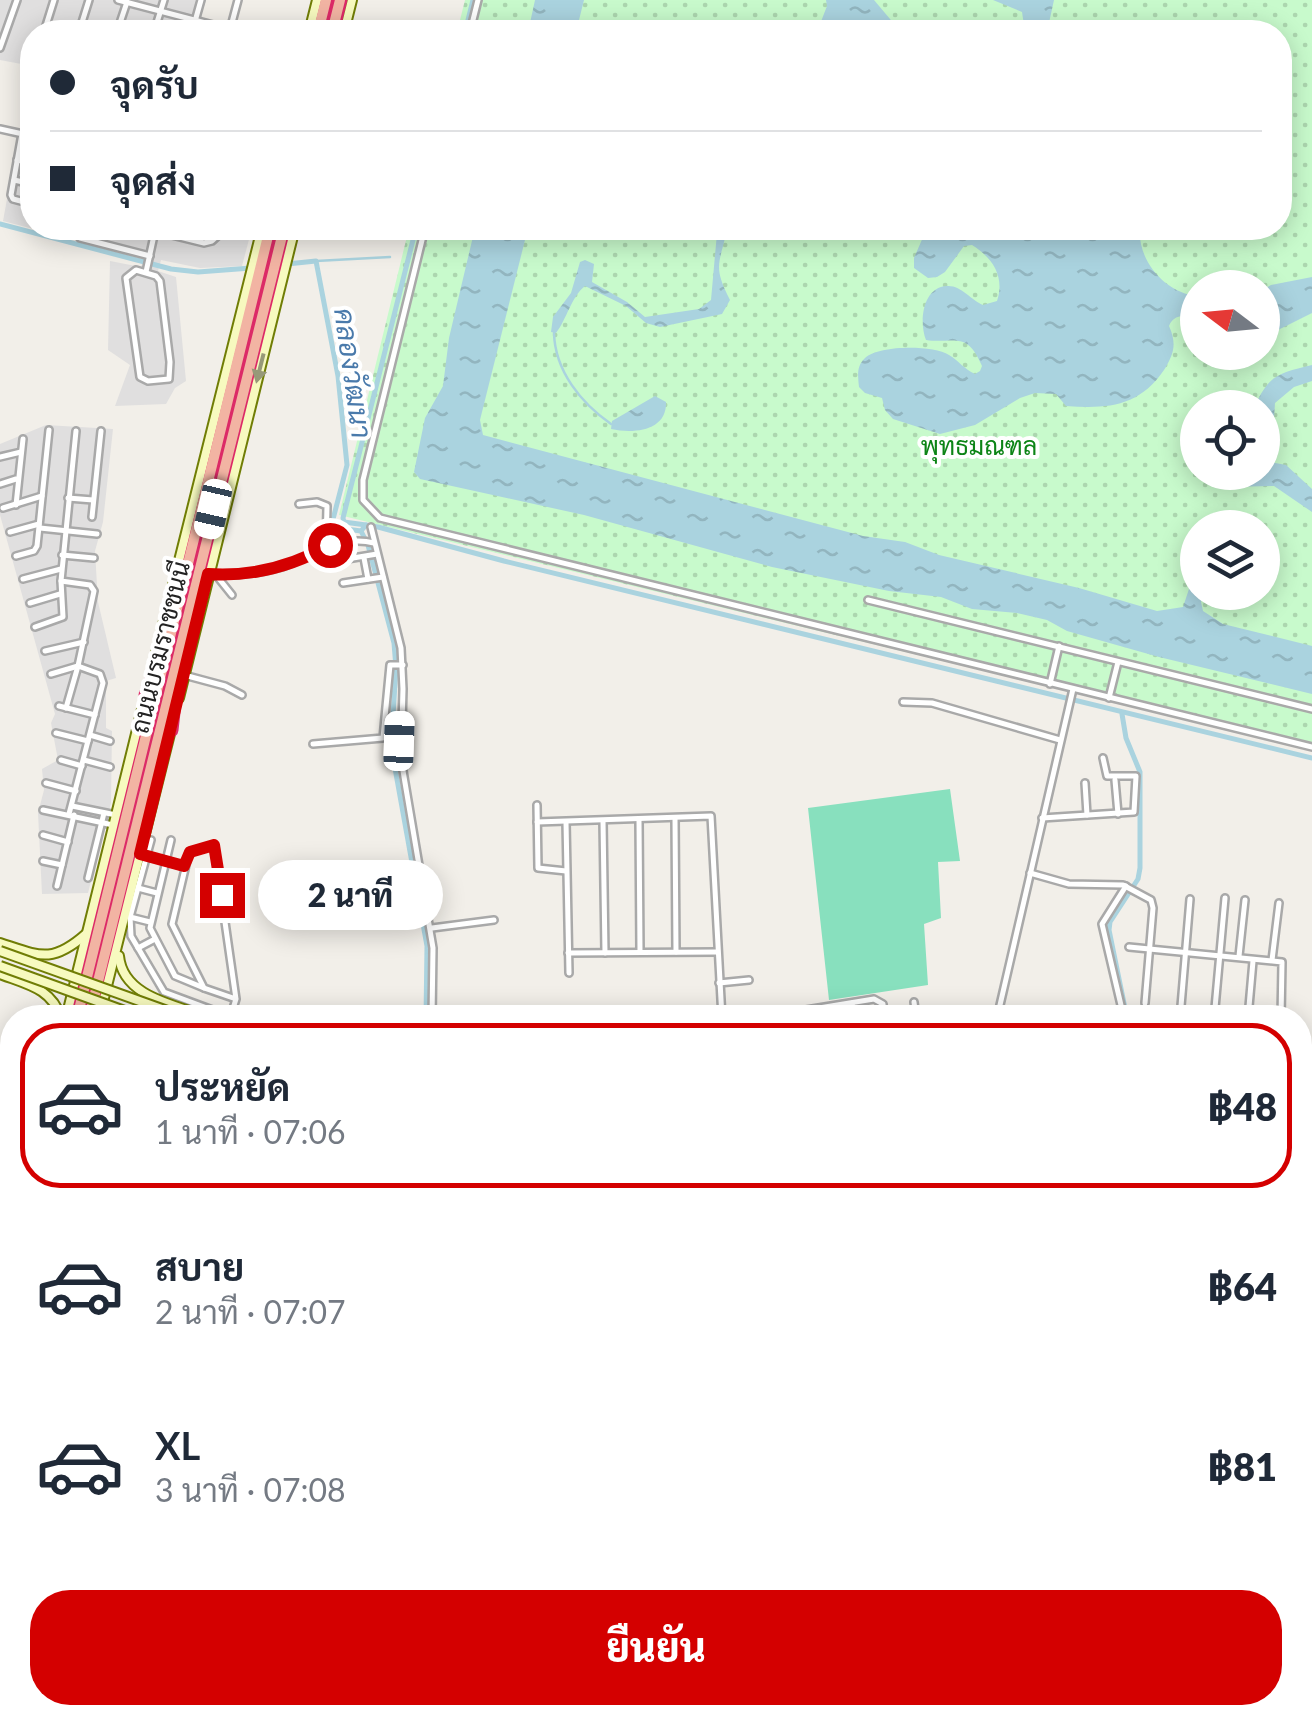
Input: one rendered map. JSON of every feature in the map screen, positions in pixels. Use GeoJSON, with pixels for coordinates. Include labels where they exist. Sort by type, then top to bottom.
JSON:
{"type":"FeatureCollection","features":[{"type":"Feature","properties":{"kind":"highway","name":"ถนนบรมราชชนนี"},"geometry":{"type":"LineString","coordinates":[[265,240],[269,262]]}},
{"type":"Feature","properties":{"kind":"highway","name":"ถนนบรมราชชนนี"},"geometry":{"type":"LineString","coordinates":[[92,1005],[265,276],[279,240]]}},
{"type":"Feature","properties":{"kind":"highway","name":"ถนนบรมราชชนนี"},"geometry":{"type":"LineString","coordinates":[[80,1005],[185,606]]}},
{"type":"Feature","properties":{"kind":"highway"},"geometry":{"type":"LineString","coordinates":[[146,695],[185,606]]}},
{"type":"Feature","properties":{"kind":"highway"},"geometry":{"type":"LineString","coordinates":[[171,730],[185,606]]}},
{"type":"Feature","properties":{"kind":"main road"},"geometry":{"type":"LineString","coordinates":[[68,1005],[146,695],[265,276],[269,262],[286,240]]}},
{"type":"Feature","properties":{"kind":"main road"},"geometry":{"type":"LineString","coordinates":[[102,1005],[144,855],[184,675],[212,575],[265,276]]}},
{"type":"Feature","properties":{"kind":"main road"},"geometry":{"type":"LineString","coordinates":[[0,942],[41,956],[67,950],[88,933]]}},
{"type":"Feature","properties":{"kind":"main road"},"geometry":{"type":"LineString","coordinates":[[119,942],[120,968],[130,982],[146,995],[183,1005]]}},
{"type":"Feature","properties":{"kind":"main road"},"geometry":{"type":"LineString","coordinates":[[0,950],[151,1005]]}},
{"type":"Feature","properties":{"kind":"main road"},"geometry":{"type":"LineString","coordinates":[[5,976],[23,976],[30,957],[24,951]]}},
{"type":"Feature","properties":{"kind":"main road"},"geometry":{"type":"LineString","coordinates":[[0,966],[108,1005]]}},
{"type":"Feature","properties":{"kind":"main road"},"geometry":{"type":"LineString","coordinates":[[5,976],[44,991],[57,1005]]}},
{"type":"Feature","properties":{"kind":"main road"},"geometry":{"type":"LineString","coordinates":[[167,1005],[173,1000]]}},
{"type":"Feature","properties":{"kind":"street"},"geometry":{"type":"LineString","coordinates":[[0,48],[17,0]]}},
{"type":"Feature","properties":{"kind":"street"},"geometry":{"type":"LineString","coordinates":[[118,0],[196,20],[201,0]]}},
{"type":"Feature","properties":{"kind":"street"},"geometry":{"type":"LineString","coordinates":[[158,20],[164,0]]}},
{"type":"Feature","properties":{"kind":"street"},"geometry":{"type":"LineString","coordinates":[[20,144],[12,197],[20,200]]}},
{"type":"Feature","properties":{"kind":"street"},"geometry":{"type":"LineString","coordinates":[[14,180],[20,181]]}},
{"type":"Feature","properties":{"kind":"street"},"geometry":{"type":"LineString","coordinates":[[85,240],[148,264],[160,281],[171,372],[169,379],[148,382],[138,372],[126,278],[131,271],[148,264]]}},
{"type":"Feature","properties":{"kind":"street"},"geometry":{"type":"LineString","coordinates":[[148,264],[153,240]]}},
{"type":"Feature","properties":{"kind":"street"},"geometry":{"type":"LineString","coordinates":[[422,240],[362,480],[363,500],[376,515],[526,556],[1312,748]]}},
{"type":"Feature","properties":{"kind":"street"},"geometry":{"type":"LineString","coordinates":[[16,556],[36,549],[49,430]]}},
{"type":"Feature","properties":{"kind":"street"},"geometry":{"type":"LineString","coordinates":[[36,627],[64,617],[60,569],[76,430]]}},
{"type":"Feature","properties":{"kind":"street"},"geometry":{"type":"LineString","coordinates":[[92,517],[101,431]]}},
{"type":"Feature","properties":{"kind":"street"},"geometry":{"type":"LineString","coordinates":[[16,504],[23,440]]}},
{"type":"Feature","properties":{"kind":"street"},"geometry":{"type":"LineString","coordinates":[[0,457],[21,452]]}},
{"type":"Feature","properties":{"kind":"street"},"geometry":{"type":"LineString","coordinates":[[0,484],[18,478]]}},
{"type":"Feature","properties":{"kind":"street"},"geometry":{"type":"LineString","coordinates":[[4,508],[42,496]]}},
{"type":"Feature","properties":{"kind":"street"},"geometry":{"type":"LineString","coordinates":[[68,498],[94,500]]}},
{"type":"Feature","properties":{"kind":"street"},"geometry":{"type":"LineString","coordinates":[[299,504],[317,502],[327,506],[326,547]]}},
{"type":"Feature","properties":{"kind":"street"},"geometry":{"type":"LineString","coordinates":[[10,532],[39,526],[97,534]]}},
{"type":"Feature","properties":{"kind":"street"},"geometry":{"type":"LineString","coordinates":[[371,527],[401,665],[400,758],[430,928],[432,1005]]}},
{"type":"Feature","properties":{"kind":"street"},"geometry":{"type":"LineString","coordinates":[[212,575],[266,571],[326,547],[360,540],[373,542]]}},
{"type":"Feature","properties":{"kind":"street"},"geometry":{"type":"LineString","coordinates":[[62,555],[94,558]]}},
{"type":"Feature","properties":{"kind":"street"},"geometry":{"type":"LineString","coordinates":[[347,559],[376,555]]}},
{"type":"Feature","properties":{"kind":"street"},"geometry":{"type":"LineString","coordinates":[[365,557],[370,579]]}},
{"type":"Feature","properties":{"kind":"street"},"geometry":{"type":"LineString","coordinates":[[23,579],[60,569]]}},
{"type":"Feature","properties":{"kind":"street"},"geometry":{"type":"LineString","coordinates":[[212,575],[232,595]]}},
{"type":"Feature","properties":{"kind":"street"},"geometry":{"type":"LineString","coordinates":[[344,583],[382,577]]}},
{"type":"Feature","properties":{"kind":"street"},"geometry":{"type":"LineString","coordinates":[[60,581],[90,585],[94,592],[78,666],[62,707],[96,716]]}},
{"type":"Feature","properties":{"kind":"street"},"geometry":{"type":"LineString","coordinates":[[30,603],[62,594]]}},
{"type":"Feature","properties":{"kind":"street"},"geometry":{"type":"LineString","coordinates":[[868,600],[1312,709]]}},
{"type":"Feature","properties":{"kind":"street"},"geometry":{"type":"LineString","coordinates":[[45,651],[84,642]]}},
{"type":"Feature","properties":{"kind":"street"},"geometry":{"type":"LineString","coordinates":[[1050,684],[1059,646]]}},
{"type":"Feature","properties":{"kind":"street"},"geometry":{"type":"LineString","coordinates":[[1109,698],[1118,661]]}},
{"type":"Feature","properties":{"kind":"street"},"geometry":{"type":"LineString","coordinates":[[314,744],[383,738],[392,665],[401,665]]}},
{"type":"Feature","properties":{"kind":"street"},"geometry":{"type":"LineString","coordinates":[[50,674],[78,666],[102,678],[57,886]]}},
{"type":"Feature","properties":{"kind":"street"},"geometry":{"type":"LineString","coordinates":[[184,675],[242,695]]}},
{"type":"Feature","properties":{"kind":"street"},"geometry":{"type":"LineString","coordinates":[[1000,1005],[1074,689]]}},
{"type":"Feature","properties":{"kind":"street"},"geometry":{"type":"LineString","coordinates":[[903,702],[932,703],[1060,740]]}},
{"type":"Feature","properties":{"kind":"street"},"geometry":{"type":"LineString","coordinates":[[56,733],[110,741]]}},
{"type":"Feature","properties":{"kind":"street"},"geometry":{"type":"LineString","coordinates":[[1042,818],[1135,810],[1136,776],[1107,776],[1103,758]]}},
{"type":"Feature","properties":{"kind":"street"},"geometry":{"type":"LineString","coordinates":[[61,760],[110,767]]}},
{"type":"Feature","properties":{"kind":"street"},"geometry":{"type":"LineString","coordinates":[[1116,780],[1118,814]]}},
{"type":"Feature","properties":{"kind":"street"},"geometry":{"type":"LineString","coordinates":[[1085,782],[1087,816]]}},
{"type":"Feature","properties":{"kind":"street"},"geometry":{"type":"LineString","coordinates":[[46,783],[76,791]]}},
{"type":"Feature","properties":{"kind":"street"},"geometry":{"type":"LineString","coordinates":[[536,805],[538,868],[567,871]]}},
{"type":"Feature","properties":{"kind":"street"},"geometry":{"type":"LineString","coordinates":[[72,806],[104,813],[115,820]]}},
{"type":"Feature","properties":{"kind":"street"},"geometry":{"type":"LineString","coordinates":[[42,810],[101,822],[115,820]]}},
{"type":"Feature","properties":{"kind":"street"},"geometry":{"type":"LineString","coordinates":[[88,878],[104,813]]}},
{"type":"Feature","properties":{"kind":"street"},"geometry":{"type":"LineString","coordinates":[[537,822],[711,816],[721,1005]]}},
{"type":"Feature","properties":{"kind":"street"},"geometry":{"type":"LineString","coordinates":[[674,818],[676,952]]}},
{"type":"Feature","properties":{"kind":"street"},"geometry":{"type":"LineString","coordinates":[[639,820],[640,952]]}},
{"type":"Feature","properties":{"kind":"street"},"geometry":{"type":"LineString","coordinates":[[603,821],[605,953]]}},
{"type":"Feature","properties":{"kind":"street"},"geometry":{"type":"LineString","coordinates":[[566,822],[569,973]]}},
{"type":"Feature","properties":{"kind":"street"},"geometry":{"type":"LineString","coordinates":[[43,835],[68,842]]}},
{"type":"Feature","properties":{"kind":"street"},"geometry":{"type":"LineString","coordinates":[[151,840],[144,855],[130,932],[164,992],[173,1000],[196,1005]]}},
{"type":"Feature","properties":{"kind":"street"},"geometry":{"type":"LineString","coordinates":[[171,840],[150,922],[156,938],[168,967],[180,980],[236,999]]}},
{"type":"Feature","properties":{"kind":"street"},"geometry":{"type":"LineString","coordinates":[[200,1005],[206,988],[172,924],[190,852],[214,845],[234,1005]]}},
{"type":"Feature","properties":{"kind":"street"},"geometry":{"type":"LineString","coordinates":[[65,853],[74,855]]}},
{"type":"Feature","properties":{"kind":"street"},"geometry":{"type":"LineString","coordinates":[[144,855],[184,866]]}},
{"type":"Feature","properties":{"kind":"street"},"geometry":{"type":"LineString","coordinates":[[43,861],[62,866]]}},
{"type":"Feature","properties":{"kind":"street"},"geometry":{"type":"LineString","coordinates":[[1030,874],[1070,884],[1130,888],[1153,903],[1145,1003]]}},
{"type":"Feature","properties":{"kind":"street"},"geometry":{"type":"LineString","coordinates":[[138,888],[157,893]]}},
{"type":"Feature","properties":{"kind":"street"},"geometry":{"type":"LineString","coordinates":[[1121,1005],[1102,924],[1130,888]]}},
{"type":"Feature","properties":{"kind":"street"},"geometry":{"type":"LineString","coordinates":[[1214,1005],[1225,898]]}},
{"type":"Feature","properties":{"kind":"street"},"geometry":{"type":"LineString","coordinates":[[1181,1005],[1190,899]]}},
{"type":"Feature","properties":{"kind":"street"},"geometry":{"type":"LineString","coordinates":[[1239,958],[1245,900]]}},
{"type":"Feature","properties":{"kind":"street"},"geometry":{"type":"LineString","coordinates":[[1272,961],[1279,903]]}},
{"type":"Feature","properties":{"kind":"street"},"geometry":{"type":"LineString","coordinates":[[130,917],[150,922]]}},
{"type":"Feature","properties":{"kind":"street"},"geometry":{"type":"LineString","coordinates":[[430,928],[494,920]]}},
{"type":"Feature","properties":{"kind":"street"},"geometry":{"type":"LineString","coordinates":[[138,948],[156,938]]}},
{"type":"Feature","properties":{"kind":"street"},"geometry":{"type":"LineString","coordinates":[[1129,947],[1282,962],[1280,1005]]}},
{"type":"Feature","properties":{"kind":"street"},"geometry":{"type":"LineString","coordinates":[[568,953],[717,952]]}},
{"type":"Feature","properties":{"kind":"street"},"geometry":{"type":"LineString","coordinates":[[1249,1005],[1253,961]]}},
{"type":"Feature","properties":{"kind":"street"},"geometry":{"type":"LineString","coordinates":[[154,975],[168,967]]}},
{"type":"Feature","properties":{"kind":"street"},"geometry":{"type":"LineString","coordinates":[[173,1000],[180,980]]}},
{"type":"Feature","properties":{"kind":"street"},"geometry":{"type":"LineString","coordinates":[[719,983],[748,980]]}},
{"type":"Feature","properties":{"kind":"street"},"geometry":{"type":"LineString","coordinates":[[839,1005],[880,1001],[881,1005]]}},
{"type":"Feature","properties":{"kind":"shaded area"},"geometry":{"type":"Polygon","coordinates":[[[0,0],[206,0],[200,20],[20,20],[20,64],[0,60],[0,0]]]}},
{"type":"Feature","properties":{"kind":"shaded area"},"geometry":{"type":"Polygon","coordinates":[[[17,144],[20,145],[20,225],[3,221],[17,144]]]}},
{"type":"Feature","properties":{"kind":"shaded area"},"geometry":{"type":"Polygon","coordinates":[[[75,240],[249,240],[242,266],[200,268],[161,260],[158,271],[176,277],[186,381],[175,388],[166,404],[115,406],[130,365],[108,350],[110,261],[141,267],[144,258],[75,240]]]}},
{"type":"Feature","properties":{"kind":"shaded area"},"geometry":{"type":"Polygon","coordinates":[[[46,425],[113,429],[103,522],[95,551],[98,602],[116,678],[106,681],[106,728],[112,731],[111,803],[88,893],[42,894],[38,813],[44,790],[42,769],[58,760],[51,723],[55,714],[0,515],[0,444],[46,425]]]}},
{"type":"Feature","properties":{"kind":"green space","name":"พุทธมณฑล"},"geometry":{"type":"Polygon","coordinates":[[[465,0],[1312,0],[1312,750],[339,515],[406,240],[1292,240],[1292,20],[460,20],[465,0]]]}},
{"type":"Feature","properties":{"kind":"green space"},"geometry":{"type":"Polygon","coordinates":[[[950,789],[960,861],[938,862],[941,918],[924,924],[928,985],[829,1000],[808,808],[950,789]]]}},
{"type":"Feature","properties":{"kind":"water"},"geometry":{"type":"Polygon","coordinates":[[[535,0],[584,0],[579,20],[531,20],[535,0]]]}},
{"type":"Feature","properties":{"kind":"water"},"geometry":{"type":"Polygon","coordinates":[[[826,0],[874,0],[891,20],[822,20],[826,0]]]}},
{"type":"Feature","properties":{"kind":"water"},"geometry":{"type":"Polygon","coordinates":[[[993,0],[1054,0],[1050,20],[1023,20],[1022,12],[993,0]]]}},
{"type":"Feature","properties":{"kind":"water"},"geometry":{"type":"Polygon","coordinates":[[[472,240],[525,240],[480,420],[483,435],[863,536],[905,542],[939,555],[1157,611],[1180,607],[1203,610],[1223,624],[1312,646],[1312,694],[1159,657],[1067,631],[1047,620],[972,609],[941,597],[889,591],[772,567],[584,515],[420,479],[414,472],[425,418],[443,386],[449,338],[472,240]]]}},
{"type":"Feature","properties":{"kind":"water"},"geometry":{"type":"Polygon","coordinates":[[[716,240],[724,240],[719,264],[730,300],[722,314],[660,327],[646,323],[626,306],[585,286],[556,333],[551,332],[553,317],[571,293],[580,262],[585,260],[594,264],[592,282],[645,317],[699,309],[711,300],[716,240]]]}},
{"type":"Feature","properties":{"kind":"water"},"geometry":{"type":"Polygon","coordinates":[[[922,240],[1140,240],[1155,273],[1180,292],[1180,316],[1169,326],[1173,338],[1170,359],[1144,392],[1108,406],[1066,406],[1056,394],[1035,393],[975,425],[940,434],[893,419],[882,398],[859,387],[862,361],[882,351],[931,349],[949,355],[975,374],[982,366],[971,347],[959,341],[926,340],[925,307],[932,292],[947,286],[983,305],[997,301],[999,292],[995,269],[972,245],[964,246],[937,277],[928,278],[914,268],[922,240]]]}},
{"type":"Feature","properties":{"kind":"water"},"geometry":{"type":"Polygon","coordinates":[[[1312,277],[1312,313],[1280,329],[1280,283],[1312,277]]]}},
{"type":"Feature","properties":{"kind":"water"},"geometry":{"type":"Polygon","coordinates":[[[1312,365],[1312,381],[1294,387],[1280,399],[1280,390],[1263,390],[1284,373],[1312,365]]]}},
{"type":"Feature","properties":{"kind":"water"},"geometry":{"type":"Polygon","coordinates":[[[655,396],[666,402],[665,412],[655,425],[629,431],[611,429],[612,421],[655,396]]]}},
{"type":"Feature","properties":{"kind":"water"},"geometry":{"type":"Polygon","coordinates":[[[1280,464],[1312,489],[1312,512],[1280,490],[1280,464]]]}},
{"type":"Feature","properties":{"kind":"waterway"},"geometry":{"type":"LineString","coordinates":[[468,20],[473,0]]}},
{"type":"Feature","properties":{"kind":"waterway","name":"คลองวัฒนา"},"geometry":{"type":"LineString","coordinates":[[0,224],[20,229]]}},
{"type":"Feature","properties":{"kind":"waterway","name":"คลองวัฒนา"},"geometry":{"type":"LineString","coordinates":[[61,240],[171,269],[198,272],[251,268]]}},
{"type":"Feature","properties":{"kind":"waterway"},"geometry":{"type":"LineString","coordinates":[[366,525],[344,522],[343,518],[413,240]]}},
{"type":"Feature","properties":{"kind":"waterway"},"geometry":{"type":"LineString","coordinates":[[316,261],[390,257]]}},
{"type":"Feature","properties":{"kind":"waterway","name":"คลองวัฒนา"},"geometry":{"type":"LineString","coordinates":[[287,264],[316,261],[338,376],[347,465],[331,527],[361,531],[394,643],[391,746],[427,946],[426,1005]]}},
{"type":"Feature","properties":{"kind":"waterway"},"geometry":{"type":"LineString","coordinates":[[554,333],[559,360],[572,385],[611,424]]}},
{"type":"Feature","properties":{"kind":"waterway"},"geometry":{"type":"LineString","coordinates":[[361,531],[366,525],[378,527],[1312,758]]}},
{"type":"Feature","properties":{"kind":"waterway"},"geometry":{"type":"LineString","coordinates":[[1122,714],[1126,738],[1140,772],[1138,879],[1110,922],[1109,930],[1124,1005]]}},
{"type":"Feature","properties":{"kind":"route"},"geometry":{"type":"LineString","coordinates":[[222,895],[214,845],[190,852],[184,866],[140,854],[208,574],[266,571],[316,554],[330,545]]}}]}
